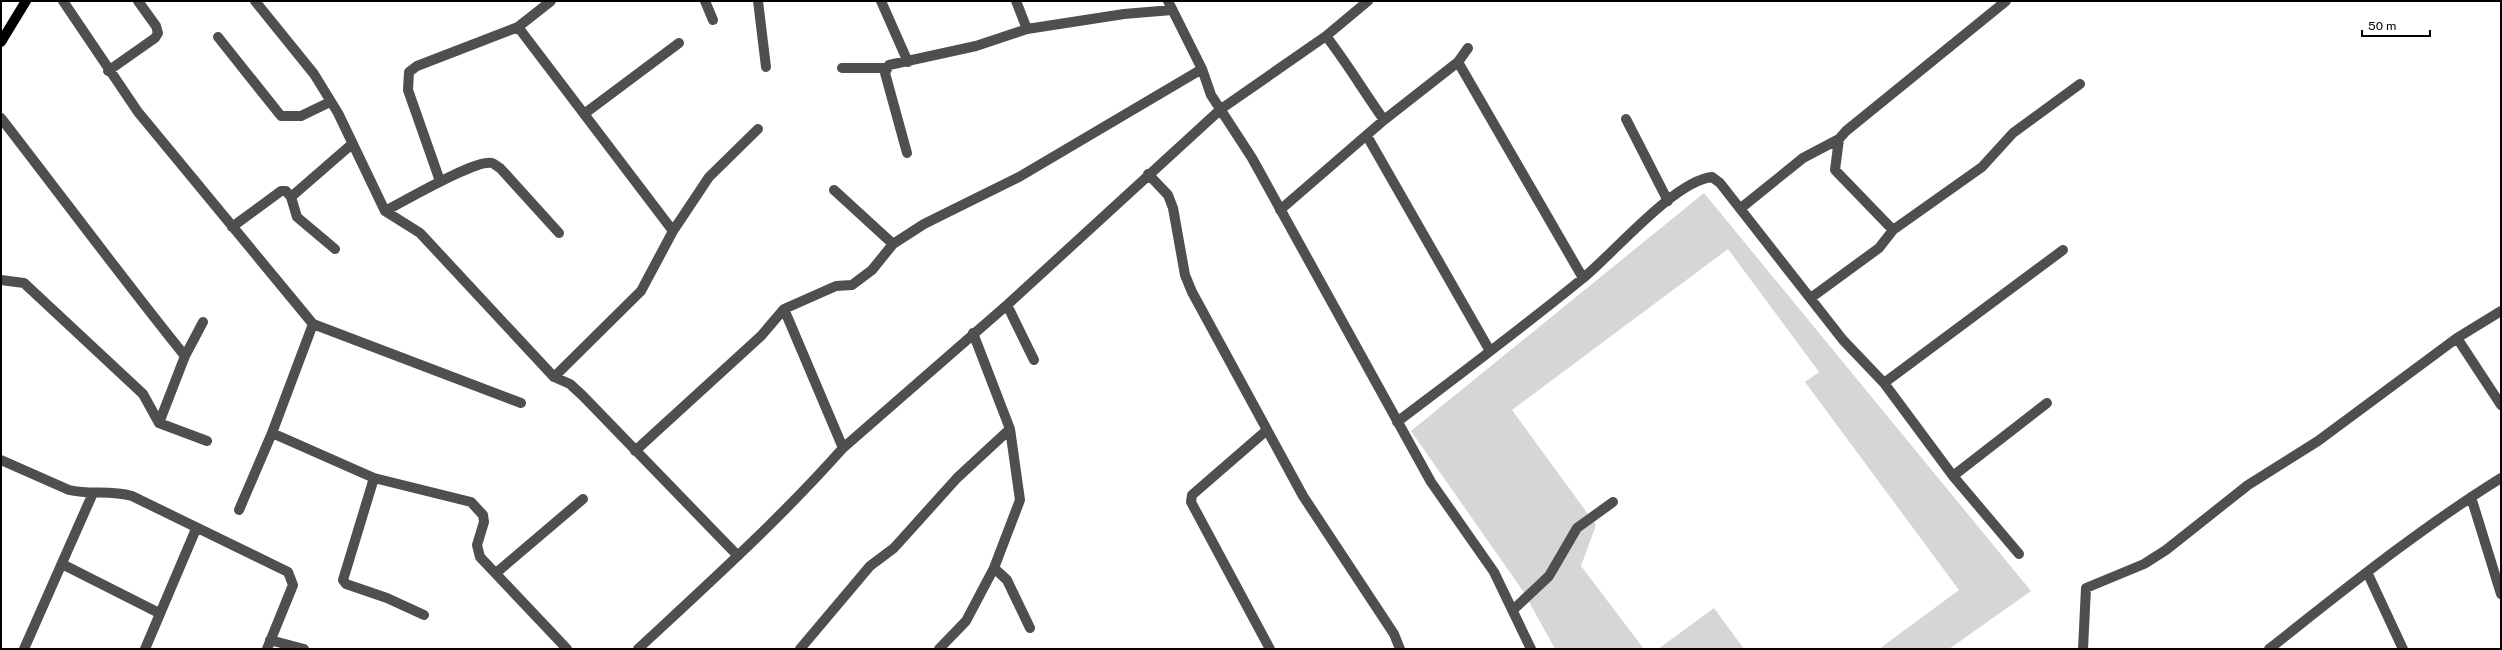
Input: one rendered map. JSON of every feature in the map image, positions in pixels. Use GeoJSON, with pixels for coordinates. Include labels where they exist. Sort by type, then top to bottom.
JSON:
{"type":"FeatureCollection","features":[{"type":"Feature","properties":{"kind":"main road"},"geometry":{"type":"LineString","coordinates":[[1,42],[26,1]]}},
{"type":"Feature","properties":{"kind":"street"},"geometry":{"type":"LineString","coordinates":[[63,1],[108,71],[138,112],[313,324],[521,403]]}},
{"type":"Feature","properties":{"kind":"street"},"geometry":{"type":"LineString","coordinates":[[108,71],[155,38],[158,33],[156,26],[138,1]]}},
{"type":"Feature","properties":{"kind":"street"},"geometry":{"type":"LineString","coordinates":[[255,1],[314,74],[352,144],[385,212],[420,233],[554,377],[570,384],[583,396],[738,556]]}},
{"type":"Feature","properties":{"kind":"street"},"geometry":{"type":"LineString","coordinates":[[440,181],[408,90],[409,72],[417,66],[518,27],[551,1]]}},
{"type":"Feature","properties":{"kind":"street"},"geometry":{"type":"LineString","coordinates":[[705,1],[713,20]]}},
{"type":"Feature","properties":{"kind":"street"},"geometry":{"type":"LineString","coordinates":[[758,1],[766,66]]}},
{"type":"Feature","properties":{"kind":"street"},"geometry":{"type":"LineString","coordinates":[[881,1],[908,62]]}},
{"type":"Feature","properties":{"kind":"street"},"geometry":{"type":"LineString","coordinates":[[1016,1],[1027,29]]}},
{"type":"Feature","properties":{"kind":"street"},"geometry":{"type":"LineString","coordinates":[[638,649],[738,556],[816,478],[843,448],[973,333],[1008,305],[1148,174],[1221,109],[1326,36],[1368,1]]}},
{"type":"Feature","properties":{"kind":"street"},"geometry":{"type":"LineString","coordinates":[[1741,208],[1803,158],[1839,139],[1846,131],[2006,1]]}},
{"type":"Feature","properties":{"kind":"street"},"geometry":{"type":"LineString","coordinates":[[842,68],[886,68],[889,65],[976,46],[1027,29],[1124,14],[1170,5],[1202,69],[1211,94],[1252,158],[1396,422],[1431,482],[1494,572],[1531,649]]}},
{"type":"Feature","properties":{"kind":"street"},"geometry":{"type":"LineString","coordinates":[[518,27],[673,231]]}},
{"type":"Feature","properties":{"kind":"street"},"geometry":{"type":"LineString","coordinates":[[1326,36],[1346,61],[1361,89],[1384,120]]}},
{"type":"Feature","properties":{"kind":"street"},"geometry":{"type":"LineString","coordinates":[[218,37],[281,116],[301,116],[330,102]]}},
{"type":"Feature","properties":{"kind":"street"},"geometry":{"type":"LineString","coordinates":[[584,114],[679,43]]}},
{"type":"Feature","properties":{"kind":"street"},"geometry":{"type":"LineString","coordinates":[[1280,210],[1384,120],[1458,62],[1468,48]]}},
{"type":"Feature","properties":{"kind":"street"},"geometry":{"type":"LineString","coordinates":[[1458,62],[1583,278]]}},
{"type":"Feature","properties":{"kind":"street"},"geometry":{"type":"LineString","coordinates":[[886,68],[885,73],[907,153]]}},
{"type":"Feature","properties":{"kind":"street"},"geometry":{"type":"LineString","coordinates":[[635,451],[761,336],[784,308],[836,286],[852,286],[872,270],[893,244],[924,224],[1019,177],[1202,69]]}},
{"type":"Feature","properties":{"kind":"street"},"geometry":{"type":"LineString","coordinates":[[1812,297],[1879,248],[1893,230],[1982,167],[2013,133],[2080,84]]}},
{"type":"Feature","properties":{"kind":"street"},"geometry":{"type":"LineString","coordinates":[[1,118],[85,226],[116,271],[185,356]]}},
{"type":"Feature","properties":{"kind":"street"},"geometry":{"type":"LineString","coordinates":[[1626,119],[1668,201]]}},
{"type":"Feature","properties":{"kind":"street"},"geometry":{"type":"LineString","coordinates":[[554,377],[641,291],[673,231],[717,167],[758,129]]}},
{"type":"Feature","properties":{"kind":"street"},"geometry":{"type":"LineString","coordinates":[[1367,136],[1490,351]]}},
{"type":"Feature","properties":{"kind":"street"},"geometry":{"type":"LineString","coordinates":[[1839,139],[1835,170],[1893,230]]}},
{"type":"Feature","properties":{"kind":"street"},"geometry":{"type":"LineString","coordinates":[[291,197],[352,144]]}},
{"type":"Feature","properties":{"kind":"street"},"geometry":{"type":"LineString","coordinates":[[385,212],[440,181],[483,164],[492,163],[500,168],[559,233]]}},
{"type":"Feature","properties":{"kind":"street"},"geometry":{"type":"LineString","coordinates":[[1148,174],[1168,195],[1173,208],[1185,275],[1192,292],[1302,496],[1394,634],[1400,649]]}},
{"type":"Feature","properties":{"kind":"street"},"geometry":{"type":"LineString","coordinates":[[1396,422],[1583,278],[1668,201],[1694,182],[1712,177],[1720,183],[1741,208],[1812,297],[1843,340],[1884,383],[1953,476],[2019,554]]}},
{"type":"Feature","properties":{"kind":"street"},"geometry":{"type":"LineString","coordinates":[[232,227],[281,190],[286,191],[291,197],[297,217],[335,249]]}},
{"type":"Feature","properties":{"kind":"street"},"geometry":{"type":"LineString","coordinates":[[834,190],[893,244]]}},
{"type":"Feature","properties":{"kind":"street"},"geometry":{"type":"LineString","coordinates":[[1884,383],[2063,250]]}},
{"type":"Feature","properties":{"kind":"street"},"geometry":{"type":"LineString","coordinates":[[1,280],[24,283],[143,394],[159,423],[208,441]]}},
{"type":"Feature","properties":{"kind":"street"},"geometry":{"type":"LineString","coordinates":[[1008,305],[1034,360]]}},
{"type":"Feature","properties":{"kind":"street"},"geometry":{"type":"LineString","coordinates":[[784,308],[843,448]]}},
{"type":"Feature","properties":{"kind":"street"},"geometry":{"type":"LineString","coordinates":[[2084,649],[2086,588],[2144,564],[2166,550],[2248,485],[2318,441],[2457,338],[2501,311]]}},
{"type":"Feature","properties":{"kind":"street"},"geometry":{"type":"LineString","coordinates":[[159,423],[185,356],[203,322]]}},
{"type":"Feature","properties":{"kind":"street"},"geometry":{"type":"LineString","coordinates":[[239,510],[272,433],[313,324]]}},
{"type":"Feature","properties":{"kind":"street"},"geometry":{"type":"LineString","coordinates":[[939,649],[966,621],[994,568],[1020,500],[1010,430],[973,333]]}},
{"type":"Feature","properties":{"kind":"street"},"geometry":{"type":"LineString","coordinates":[[2457,338],[2501,405]]}},
{"type":"Feature","properties":{"kind":"street"},"geometry":{"type":"LineString","coordinates":[[1953,476],[2047,403]]}},
{"type":"Feature","properties":{"kind":"street"},"geometry":{"type":"LineString","coordinates":[[800,649],[870,566],[894,548],[957,478],[1010,430]]}},
{"type":"Feature","properties":{"kind":"street"},"geometry":{"type":"LineString","coordinates":[[1267,430],[1192,496],[1191,502],[1270,649]]}},
{"type":"Feature","properties":{"kind":"street"},"geometry":{"type":"LineString","coordinates":[[272,433],[374,478],[471,502],[483,515],[484,522],[477,545],[480,557],[568,649]]}},
{"type":"Feature","properties":{"kind":"street"},"geometry":{"type":"LineString","coordinates":[[1,460],[69,490],[93,493],[108,491],[132,496],[288,572],[291,576],[293,585],[268,644],[304,649]]}},
{"type":"Feature","properties":{"kind":"street"},"geometry":{"type":"LineString","coordinates":[[374,478],[343,580],[346,584],[387,598],[424,615]]}},
{"type":"Feature","properties":{"kind":"street"},"geometry":{"type":"LineString","coordinates":[[2269,649],[2367,572],[2471,497],[2501,478]]}},
{"type":"Feature","properties":{"kind":"street"},"geometry":{"type":"LineString","coordinates":[[24,649],[93,493]]}},
{"type":"Feature","properties":{"kind":"street"},"geometry":{"type":"LineString","coordinates":[[2471,497],[2501,594]]}},
{"type":"Feature","properties":{"kind":"street"},"geometry":{"type":"LineString","coordinates":[[496,574],[583,499]]}},
{"type":"Feature","properties":{"kind":"street"},"geometry":{"type":"LineString","coordinates":[[1513,610],[1549,576],[1577,528],[1613,502]]}},
{"type":"Feature","properties":{"kind":"street"},"geometry":{"type":"LineString","coordinates":[[145,649],[196,528]]}},
{"type":"Feature","properties":{"kind":"street"},"geometry":{"type":"LineString","coordinates":[[62,564],[159,613]]}},
{"type":"Feature","properties":{"kind":"street"},"geometry":{"type":"LineString","coordinates":[[994,568],[1007,580],[1030,628]]}},
{"type":"Feature","properties":{"kind":"street"},"geometry":{"type":"LineString","coordinates":[[2367,572],[2402,649]]}},
{"type":"Feature","properties":{"kind":"shaded area"},"geometry":{"type":"Polygon","coordinates":[[[1704,193],[2031,591],[1949,649],[1879,649],[1959,590],[1805,382],[1819,372],[1728,249],[1512,410],[1596,525],[1581,566],[1644,649],[1555,649],[1523,591],[1411,431],[1704,193]]]}},
{"type":"Feature","properties":{"kind":"shaded area"},"geometry":{"type":"Polygon","coordinates":[[[1714,608],[1744,649],[1658,649],[1714,608]]]}}]}
